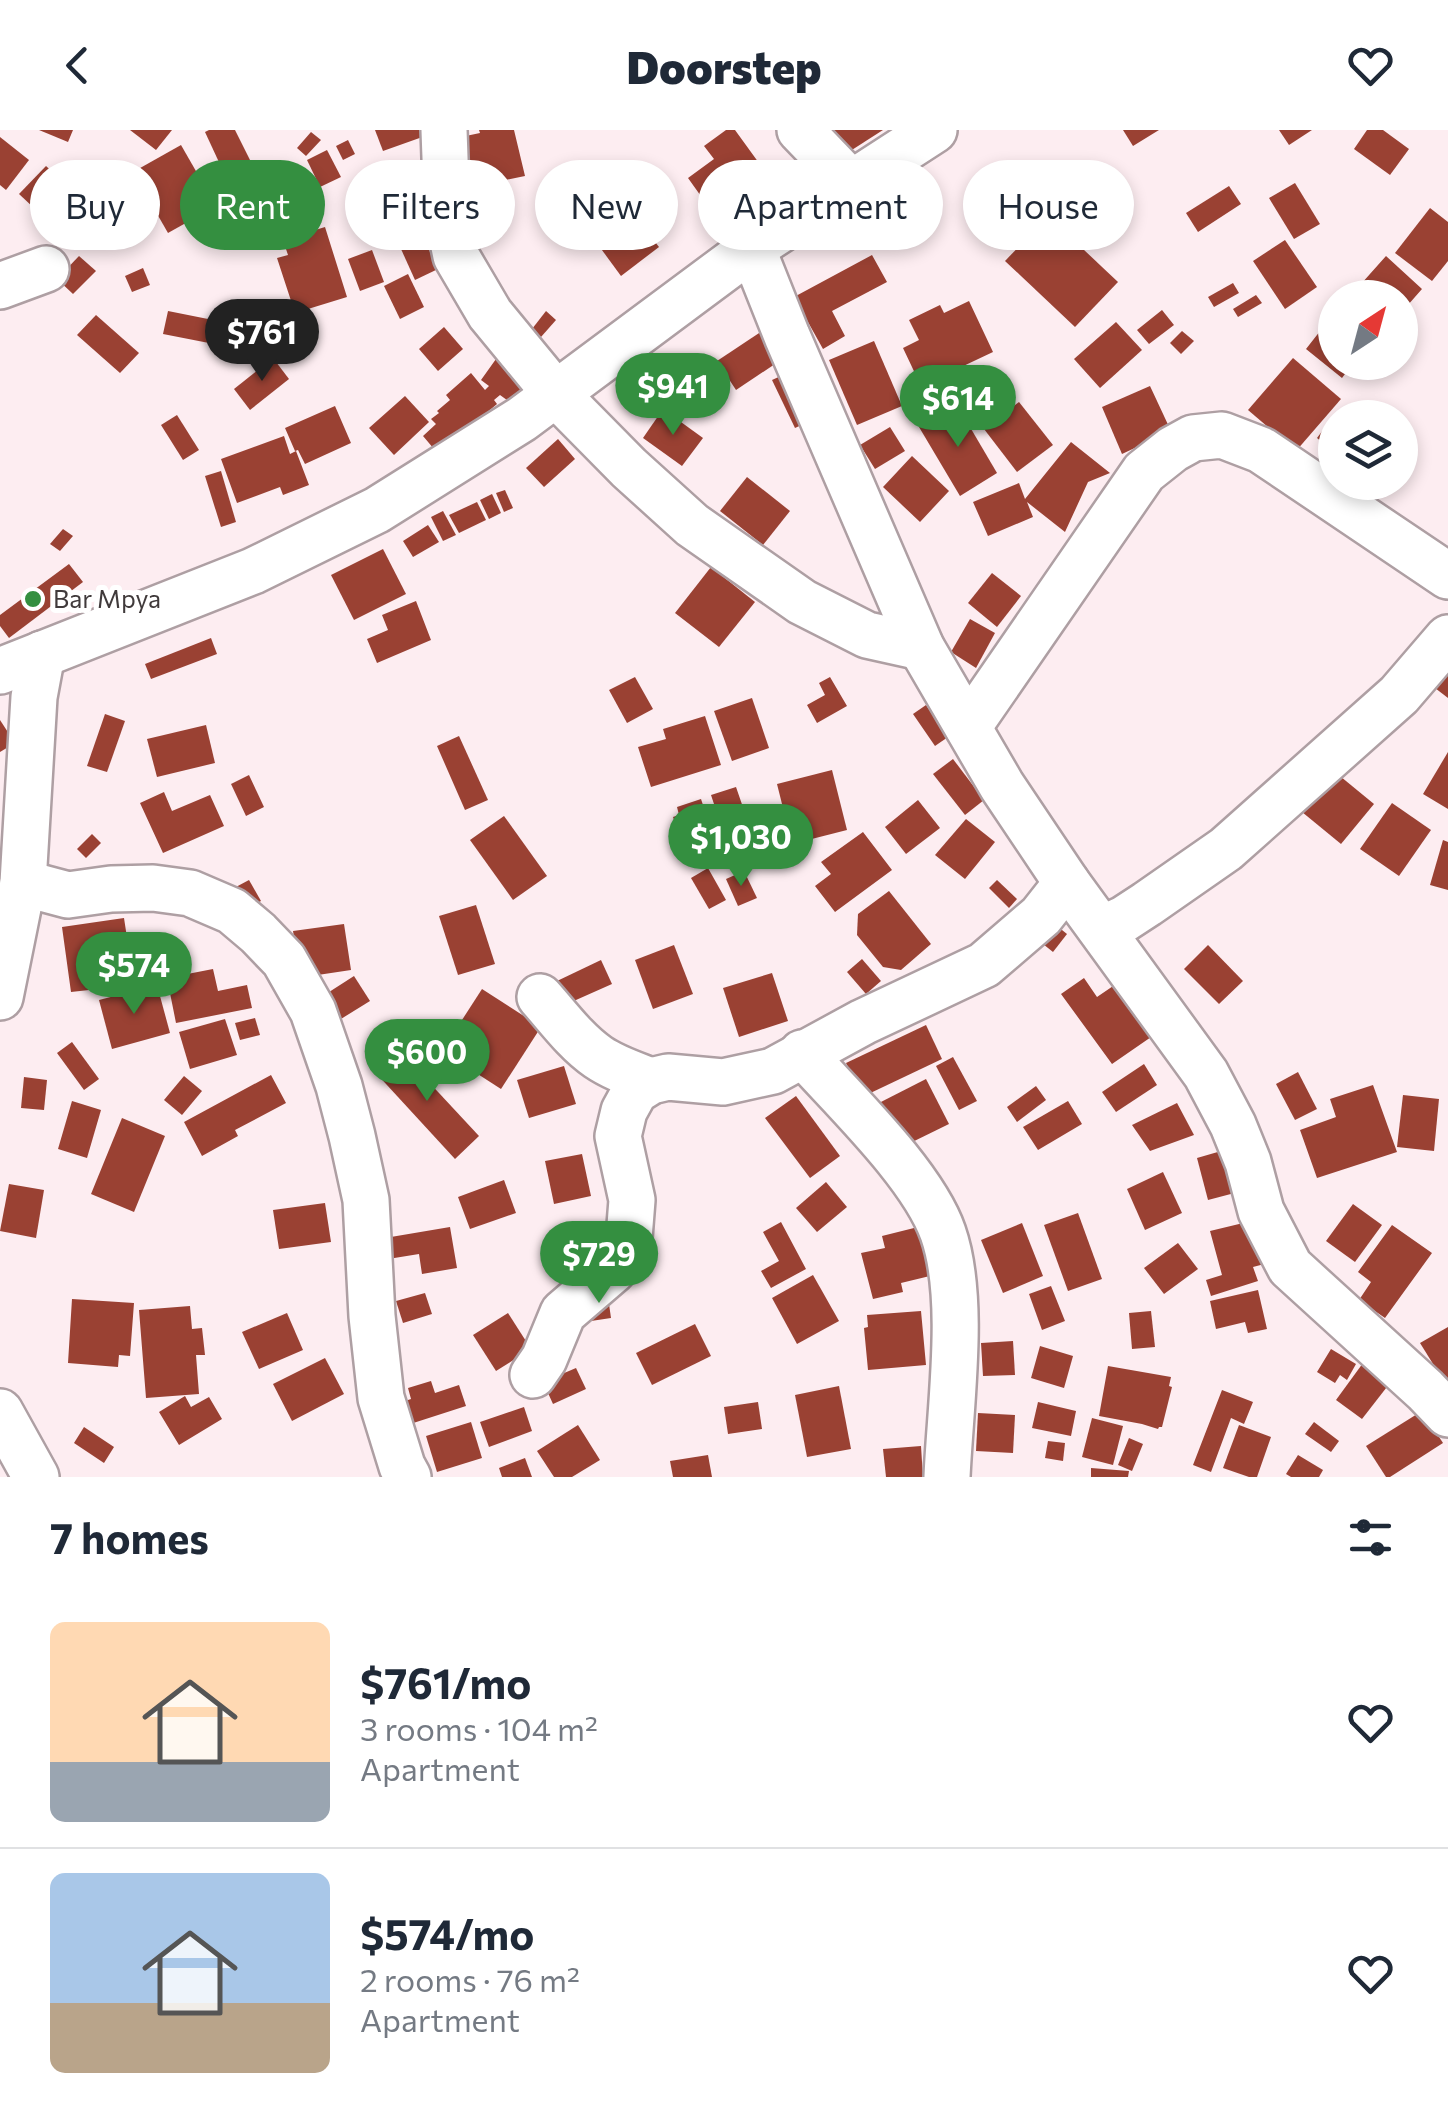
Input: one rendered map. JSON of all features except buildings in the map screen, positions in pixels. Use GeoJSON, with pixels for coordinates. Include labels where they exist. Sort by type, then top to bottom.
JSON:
{"type":"FeatureCollection","features":[{"type":"Feature","properties":{"kind":"street"},"geometry":{"type":"LineString","coordinates":[[444,130],[447,213],[456,256],[490,314],[555,394],[692,526],[802,602],[867,635],[921,647]]}},
{"type":"Feature","properties":{"kind":"street"},"geometry":{"type":"LineString","coordinates":[[800,130],[829,160]]}},
{"type":"Feature","properties":{"kind":"street"},"geometry":{"type":"LineString","coordinates":[[886,160],[934,130]]}},
{"type":"Feature","properties":{"kind":"street"},"geometry":{"type":"LineString","coordinates":[[0,671],[253,570],[377,510],[522,419],[749,250]]}},
{"type":"Feature","properties":{"kind":"street"},"geometry":{"type":"LineString","coordinates":[[753,250],[921,647],[968,728],[1067,883],[1206,1074],[1243,1150],[1261,1211],[1290,1267],[1448,1414]]}},
{"type":"Feature","properties":{"kind":"street"},"geometry":{"type":"LineString","coordinates":[[0,286],[46,269]]}},
{"type":"Feature","properties":{"kind":"street"},"geometry":{"type":"LineString","coordinates":[[968,728],[1144,472],[1193,438],[1222,436],[1261,450],[1448,576]]}},
{"type":"Feature","properties":{"kind":"street"},"geometry":{"type":"LineString","coordinates":[[1102,928],[1147,904],[1226,849],[1399,695],[1448,638]]}},
{"type":"Feature","properties":{"kind":"street"},"geometry":{"type":"LineString","coordinates":[[0,997],[23,883],[34,697],[42,654]]}},
{"type":"Feature","properties":{"kind":"street"},"geometry":{"type":"LineString","coordinates":[[23,883],[68,896],[111,889],[153,888],[190,893],[232,911],[284,960],[313,1011],[352,1136],[366,1200],[372,1316],[382,1398],[408,1477]]}},
{"type":"Feature","properties":{"kind":"street"},"geometry":{"type":"LineString","coordinates":[[533,1375],[563,1313],[613,1270],[629,1238],[632,1200],[618,1136],[624,1111],[635,1091],[668,1077],[723,1082],[773,1071],[863,1022],[984,965],[1041,916],[1067,883]]}},
{"type":"Feature","properties":{"kind":"street"},"geometry":{"type":"LineString","coordinates":[[540,997],[595,1055],[651,1081]]}},
{"type":"Feature","properties":{"kind":"street"},"geometry":{"type":"LineString","coordinates":[[802,1053],[902,1166],[929,1204],[943,1233],[954,1301],[947,1477]]}},
{"type":"Feature","properties":{"kind":"street"},"geometry":{"type":"LineString","coordinates":[[0,1412],[36,1477]]}},
{"type":"Feature","properties":{"kind":"place","name":"Bar Mpya"},"geometry":{"type":"Point","coordinates":[33,599]}}]}
